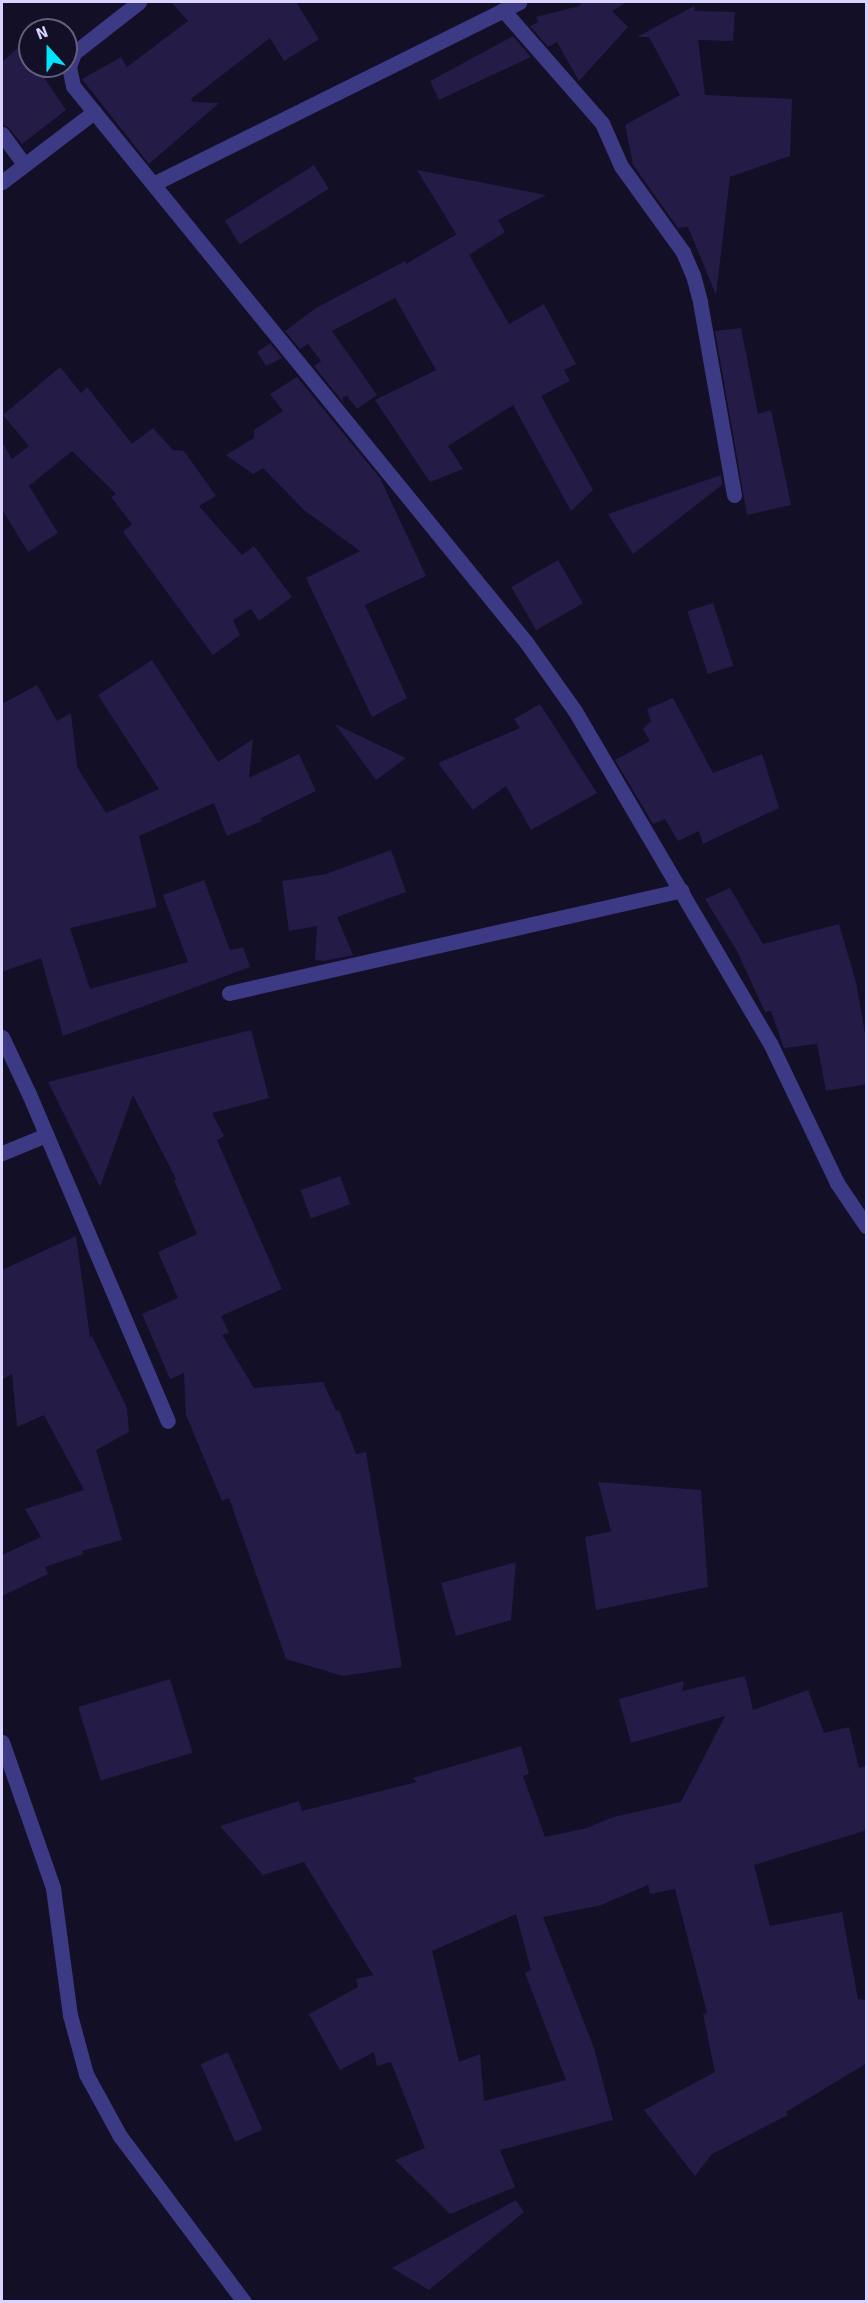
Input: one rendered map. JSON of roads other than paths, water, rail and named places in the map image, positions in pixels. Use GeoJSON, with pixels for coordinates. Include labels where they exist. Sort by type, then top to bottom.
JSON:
{"type":"FeatureCollection","features":[{"type":"Feature","properties":{"kind":"street"},"geometry":{"type":"LineString","coordinates":[[139,2],[74,53],[69,67],[73,87],[526,642],[575,711],[770,1042],[837,1183],[867,1227]]}},
{"type":"Feature","properties":{"kind":"street"},"geometry":{"type":"LineString","coordinates":[[153,184],[519,2]]}},
{"type":"Feature","properties":{"kind":"street"},"geometry":{"type":"LineString","coordinates":[[503,10],[602,123],[621,166],[683,252],[693,275],[700,302],[734,495]]}},
{"type":"Feature","properties":{"kind":"street"},"geometry":{"type":"LineString","coordinates":[[2,182],[94,112]]}},
{"type":"Feature","properties":{"kind":"street"},"geometry":{"type":"LineString","coordinates":[[2,134],[24,164]]}},
{"type":"Feature","properties":{"kind":"street"},"geometry":{"type":"LineString","coordinates":[[229,993],[681,890]]}},
{"type":"Feature","properties":{"kind":"street"},"geometry":{"type":"LineString","coordinates":[[2,1037],[168,1421]]}},
{"type":"Feature","properties":{"kind":"street"},"geometry":{"type":"LineString","coordinates":[[2,1153],[46,1135]]}},
{"type":"Feature","properties":{"kind":"street"},"geometry":{"type":"LineString","coordinates":[[2,1742],[53,1888],[70,2015],[86,2074],[120,2136],[244,2301]]}}]}
